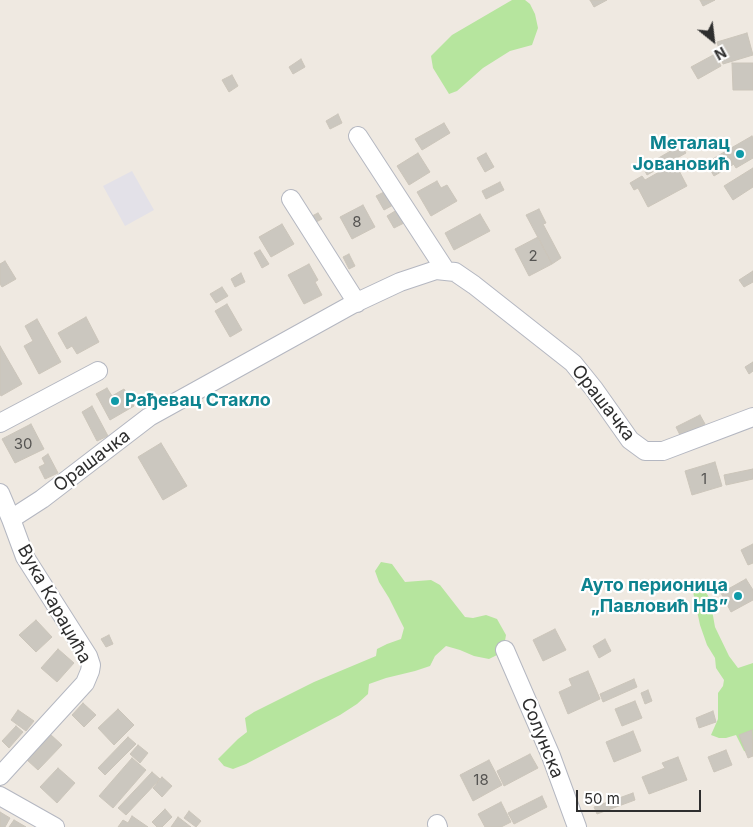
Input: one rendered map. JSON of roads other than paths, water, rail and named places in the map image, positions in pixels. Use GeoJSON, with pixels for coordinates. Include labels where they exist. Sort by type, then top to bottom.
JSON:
{"type":"FeatureCollection","features":[{"type":"Feature","properties":{"kind":"street"},"geometry":{"type":"LineString","coordinates":[[358,136],[446,271]]}},
{"type":"Feature","properties":{"kind":"street"},"geometry":{"type":"LineString","coordinates":[[291,199],[357,303]]}},
{"type":"Feature","properties":{"kind":"street","name":"Орашачка"},"geometry":{"type":"LineString","coordinates":[[11,519],[42,499],[150,416],[357,303],[400,282],[436,270],[455,272],[474,284],[573,363],[630,440],[645,451],[663,451],[753,417]]}},
{"type":"Feature","properties":{"kind":"street"},"geometry":{"type":"LineString","coordinates":[[0,423],[98,371]]}},
{"type":"Feature","properties":{"kind":"street"},"geometry":{"type":"LineString","coordinates":[[0,493],[11,519]]}},
{"type":"Feature","properties":{"kind":"street","name":"Вука Караџића"},"geometry":{"type":"LineString","coordinates":[[0,776],[85,683],[91,665],[88,656],[25,557],[11,519]]}},
{"type":"Feature","properties":{"kind":"street","name":"Солунска"},"geometry":{"type":"LineString","coordinates":[[505,650],[551,756],[577,827]]}},
{"type":"Feature","properties":{"kind":"street"},"geometry":{"type":"LineString","coordinates":[[0,796],[55,827]]}},
{"type":"Feature","properties":{"kind":"place","name":"Металац Јовановић"},"geometry":{"type":"Point","coordinates":[740,154]}},
{"type":"Feature","properties":{"kind":"place","name":"Рађевац Стакло"},"geometry":{"type":"Point","coordinates":[115,401]}},
{"type":"Feature","properties":{"kind":"place","name":"Ауто перионица „Павловић НВ”"},"geometry":{"type":"Point","coordinates":[738,596]}}]}
